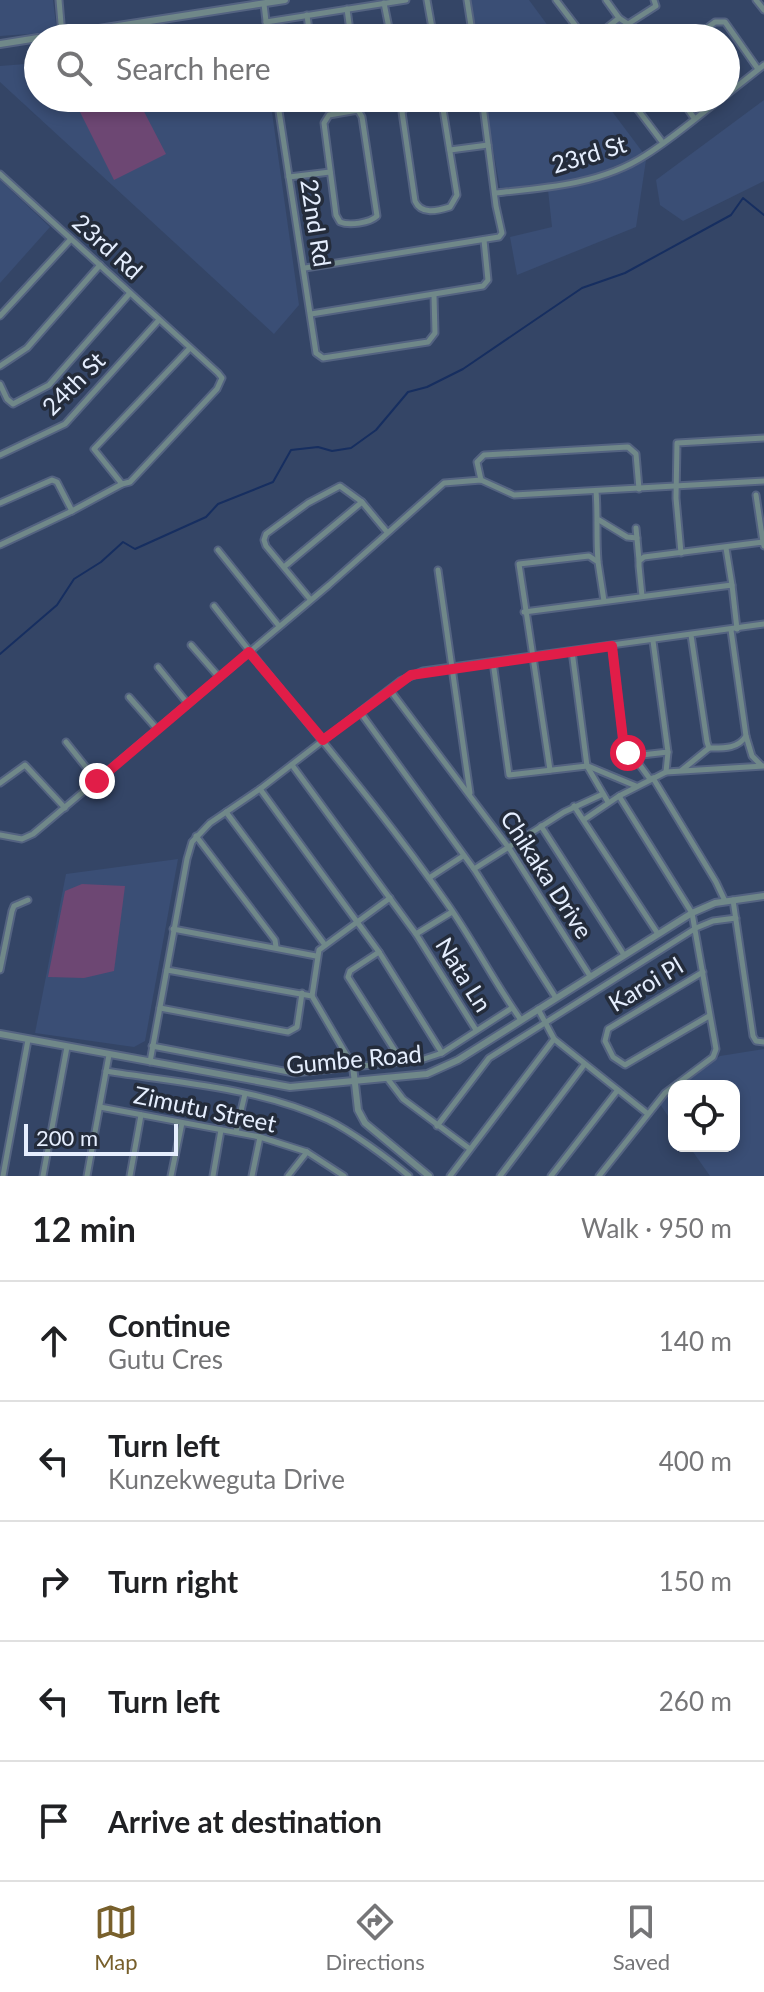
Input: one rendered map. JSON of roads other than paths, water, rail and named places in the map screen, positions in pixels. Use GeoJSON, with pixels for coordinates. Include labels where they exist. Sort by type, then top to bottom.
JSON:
{"type":"FeatureCollection","features":[{"type":"Feature","properties":{"kind":"street"},"geometry":{"type":"LineString","coordinates":[[59,0],[61,24]]}},
{"type":"Feature","properties":{"kind":"street"},"geometry":{"type":"LineString","coordinates":[[134,24],[285,0]]}},
{"type":"Feature","properties":{"kind":"street"},"geometry":{"type":"LineString","coordinates":[[264,4],[266,22],[406,0]]}},
{"type":"Feature","properties":{"kind":"street"},"geometry":{"type":"LineString","coordinates":[[427,0],[431,24]]}},
{"type":"Feature","properties":{"kind":"street"},"geometry":{"type":"LineString","coordinates":[[467,0],[471,24]]}},
{"type":"Feature","properties":{"kind":"street"},"geometry":{"type":"LineString","coordinates":[[556,0],[574,24]]}},
{"type":"Feature","properties":{"kind":"street"},"geometry":{"type":"LineString","coordinates":[[606,0],[619,18],[628,24],[656,6],[654,0]]}},
{"type":"Feature","properties":{"kind":"street"},"geometry":{"type":"LineString","coordinates":[[756,0],[764,10]]}},
{"type":"Feature","properties":{"kind":"street"},"geometry":{"type":"LineString","coordinates":[[384,3],[388,24]]}},
{"type":"Feature","properties":{"kind":"street"},"geometry":{"type":"LineString","coordinates":[[347,9],[349,24]]}},
{"type":"Feature","properties":{"kind":"street"},"geometry":{"type":"LineString","coordinates":[[307,15],[308,24]]}},
{"type":"Feature","properties":{"kind":"street"},"geometry":{"type":"LineString","coordinates":[[612,24],[619,18]]}},
{"type":"Feature","properties":{"kind":"street"},"geometry":{"type":"LineString","coordinates":[[0,44],[24,40]]}},
{"type":"Feature","properties":{"kind":"street"},"geometry":{"type":"LineString","coordinates":[[740,43],[758,69]]}},
{"type":"Feature","properties":{"kind":"street","name":"23rd St"},"geometry":{"type":"LineString","coordinates":[[740,83],[764,65]]}},
{"type":"Feature","properties":{"kind":"street","name":"22nd Rd"},"geometry":{"type":"LineString","coordinates":[[279,112],[316,353],[323,358],[428,342],[435,336],[434,296]]}},
{"type":"Feature","properties":{"kind":"street"},"geometry":{"type":"LineString","coordinates":[[341,112],[325,119],[336,215],[345,224],[375,218],[377,213],[361,112]]}},
{"type":"Feature","properties":{"kind":"street"},"geometry":{"type":"LineString","coordinates":[[402,112],[415,201],[420,210],[445,209],[455,202],[457,195],[444,112]]}},
{"type":"Feature","properties":{"kind":"street"},"geometry":{"type":"LineString","coordinates":[[304,268],[499,237],[502,233],[484,112]]}},
{"type":"Feature","properties":{"kind":"street"},"geometry":{"type":"LineString","coordinates":[[640,112],[663,143]]}},
{"type":"Feature","properties":{"kind":"street"},"geometry":{"type":"LineString","coordinates":[[690,112],[694,118]]}},
{"type":"Feature","properties":{"kind":"street","name":"23rd St"},"geometry":{"type":"LineString","coordinates":[[495,193],[541,188],[598,176],[645,156],[702,112]]}},
{"type":"Feature","properties":{"kind":"street"},"geometry":{"type":"LineString","coordinates":[[450,150],[489,145]]}},
{"type":"Feature","properties":{"kind":"street"},"geometry":{"type":"LineString","coordinates":[[289,177],[330,172]]}},
{"type":"Feature","properties":{"kind":"street","name":"23rd Rd"},"geometry":{"type":"LineString","coordinates":[[0,174],[222,378],[221,384],[130,482],[122,484]]}},
{"type":"Feature","properties":{"kind":"street"},"geometry":{"type":"LineString","coordinates":[[0,316],[71,239]]}},
{"type":"Feature","properties":{"kind":"street"},"geometry":{"type":"LineString","coordinates":[[311,314],[434,296],[487,283],[484,240]]}},
{"type":"Feature","properties":{"kind":"street"},"geometry":{"type":"LineString","coordinates":[[0,366],[27,348],[100,265]]}},
{"type":"Feature","properties":{"kind":"street"},"geometry":{"type":"LineString","coordinates":[[0,384],[13,404],[45,388],[130,293]]}},
{"type":"Feature","properties":{"kind":"street","name":"24th St"},"geometry":{"type":"LineString","coordinates":[[0,455],[69,421],[159,320]]}},
{"type":"Feature","properties":{"kind":"street"},"geometry":{"type":"LineString","coordinates":[[0,545],[122,484],[94,449],[190,348]]}},
{"type":"Feature","properties":{"kind":"street"},"geometry":{"type":"LineString","coordinates":[[681,553],[676,486],[677,443],[764,438]]}},
{"type":"Feature","properties":{"kind":"street"},"geometry":{"type":"LineString","coordinates":[[481,480],[477,462],[484,455],[628,447],[636,454],[639,489]]}},
{"type":"Feature","properties":{"kind":"street"},"geometry":{"type":"LineString","coordinates":[[0,503],[52,480],[57,482],[72,511]]}},
{"type":"Feature","properties":{"kind":"street"},"geometry":{"type":"LineString","coordinates":[[0,835],[27,838],[65,808],[329,585],[444,483],[481,480],[514,495],[764,481]]}},
{"type":"Feature","properties":{"kind":"street"},"geometry":{"type":"LineString","coordinates":[[310,599],[266,546],[266,534],[308,503],[340,486],[362,502],[387,532]]}},
{"type":"Feature","properties":{"kind":"street"},"geometry":{"type":"LineString","coordinates":[[596,491],[599,520],[595,529],[604,601]]}},
{"type":"Feature","properties":{"kind":"street"},"geometry":{"type":"LineString","coordinates":[[639,561],[644,557],[764,543],[756,495]]}},
{"type":"Feature","properties":{"kind":"street"},"geometry":{"type":"LineString","coordinates":[[284,567],[362,502]]}},
{"type":"Feature","properties":{"kind":"street"},"geometry":{"type":"LineString","coordinates":[[599,520],[627,537],[637,538]]}},
{"type":"Feature","properties":{"kind":"street"},"geometry":{"type":"LineString","coordinates":[[636,528],[642,596]]}},
{"type":"Feature","properties":{"kind":"street"},"geometry":{"type":"LineString","coordinates":[[726,548],[746,736],[752,756],[763,766]]}},
{"type":"Feature","properties":{"kind":"street"},"geometry":{"type":"LineString","coordinates":[[218,550],[279,626]]}},
{"type":"Feature","properties":{"kind":"street"},"geometry":{"type":"LineString","coordinates":[[550,770],[519,564],[589,556],[598,562]]}},
{"type":"Feature","properties":{"kind":"street","name":"Chikaka Drive"},"geometry":{"type":"LineString","coordinates":[[438,570],[470,794]]}},
{"type":"Feature","properties":{"kind":"street"},"geometry":{"type":"LineString","coordinates":[[524,612],[732,585]]}},
{"type":"Feature","properties":{"kind":"street"},"geometry":{"type":"LineString","coordinates":[[214,606],[323,740],[429,878],[521,1020]]}},
{"type":"Feature","properties":{"kind":"street"},"geometry":{"type":"LineString","coordinates":[[150,1062],[187,859],[196,836],[411,675],[764,624]]}},
{"type":"Feature","properties":{"kind":"street"},"geometry":{"type":"LineString","coordinates":[[691,635],[709,748]]}},
{"type":"Feature","properties":{"kind":"street"},"geometry":{"type":"LineString","coordinates":[[653,641],[668,752],[666,772]]}},
{"type":"Feature","properties":{"kind":"street"},"geometry":{"type":"LineString","coordinates":[[191,645],[219,677]]}},
{"type":"Feature","properties":{"kind":"street"},"geometry":{"type":"LineString","coordinates":[[612,646],[624,748],[651,779],[725,901]]}},
{"type":"Feature","properties":{"kind":"street"},"geometry":{"type":"LineString","coordinates":[[572,651],[587,766],[608,802]]}},
{"type":"Feature","properties":{"kind":"street"},"geometry":{"type":"LineString","coordinates":[[493,662],[509,775],[587,766],[636,786]]}},
{"type":"Feature","properties":{"kind":"street"},"geometry":{"type":"LineString","coordinates":[[158,667],[188,704]]}},
{"type":"Feature","properties":{"kind":"street","name":"Chikaka Drive"},"geometry":{"type":"LineString","coordinates":[[390,690],[509,848],[590,976]]}},
{"type":"Feature","properties":{"kind":"street"},"geometry":{"type":"LineString","coordinates":[[129,697],[157,729]]}},
{"type":"Feature","properties":{"kind":"street"},"geometry":{"type":"LineString","coordinates":[[360,712],[474,869],[556,998]]}},
{"type":"Feature","properties":{"kind":"street"},"geometry":{"type":"LineString","coordinates":[[681,771],[709,748],[737,745],[746,736]]}},
{"type":"Feature","properties":{"kind":"street"},"geometry":{"type":"LineString","coordinates":[[66,742],[97,781]]}},
{"type":"Feature","properties":{"kind":"street"},"geometry":{"type":"LineString","coordinates":[[633,756],[668,752]]}},
{"type":"Feature","properties":{"kind":"street"},"geometry":{"type":"LineString","coordinates":[[292,765],[416,934]]}},
{"type":"Feature","properties":{"kind":"street"},"geometry":{"type":"LineString","coordinates":[[0,783],[20,766],[27,766],[65,808]]}},
{"type":"Feature","properties":{"kind":"street"},"geometry":{"type":"LineString","coordinates":[[585,819],[608,802],[666,772],[763,766]]}},
{"type":"Feature","properties":{"kind":"street"},"geometry":{"type":"LineString","coordinates":[[260,789],[379,952],[442,1053]]}},
{"type":"Feature","properties":{"kind":"street"},"geometry":{"type":"LineString","coordinates":[[474,869],[574,806],[603,794]]}},
{"type":"Feature","properties":{"kind":"street"},"geometry":{"type":"LineString","coordinates":[[599,1176],[665,1093],[713,1057],[716,1049],[692,913],[619,796]]}},
{"type":"Feature","properties":{"kind":"street"},"geometry":{"type":"LineString","coordinates":[[574,806],[658,934]]}},
{"type":"Feature","properties":{"kind":"street"},"geometry":{"type":"LineString","coordinates":[[226,812],[325,945]]}},
{"type":"Feature","properties":{"kind":"street"},"geometry":{"type":"LineString","coordinates":[[541,826],[624,955]]}},
{"type":"Feature","properties":{"kind":"street"},"geometry":{"type":"LineString","coordinates":[[196,836],[275,940],[276,947]]}},
{"type":"Feature","properties":{"kind":"street"},"geometry":{"type":"LineString","coordinates":[[429,878],[463,856]]}},
{"type":"Feature","properties":{"kind":"street","name":"Gumbe Road"},"geometry":{"type":"LineString","coordinates":[[0,1034],[290,1087],[427,1074],[441,1070],[692,913],[725,901],[764,896]]}},
{"type":"Feature","properties":{"kind":"street"},"geometry":{"type":"LineString","coordinates":[[390,898],[319,950],[312,996],[353,1066],[358,1110],[365,1123],[429,1176]]}},
{"type":"Feature","properties":{"kind":"street"},"geometry":{"type":"LineString","coordinates":[[0,970],[14,906],[28,900]]}},
{"type":"Feature","properties":{"kind":"street"},"geometry":{"type":"LineString","coordinates":[[733,900],[753,1036],[764,1042]]}},
{"type":"Feature","properties":{"kind":"street","name":"Nata Ln"},"geometry":{"type":"LineString","coordinates":[[452,912],[416,934],[477,1030]]}},
{"type":"Feature","properties":{"kind":"street"},"geometry":{"type":"LineString","coordinates":[[437,1126],[489,1058],[696,928],[713,921],[736,918]]}},
{"type":"Feature","properties":{"kind":"street"},"geometry":{"type":"LineString","coordinates":[[173,929],[316,956]]}},
{"type":"Feature","properties":{"kind":"street"},"geometry":{"type":"LineString","coordinates":[[379,952],[350,971],[348,977],[402,1062]]}},
{"type":"Feature","properties":{"kind":"street"},"geometry":{"type":"LineString","coordinates":[[167,970],[312,996]]}},
{"type":"Feature","properties":{"kind":"street","name":"Karoi Pl"},"geometry":{"type":"LineString","coordinates":[[703,972],[608,1029],[605,1041],[613,1057],[625,1065],[709,1016]]}},
{"type":"Feature","properties":{"kind":"street"},"geometry":{"type":"LineString","coordinates":[[160,1008],[288,1032],[297,1027],[302,993]]}},
{"type":"Feature","properties":{"kind":"street"},"geometry":{"type":"LineString","coordinates":[[152,1046],[294,1073],[402,1062],[434,1057],[512,1008]]}},
{"type":"Feature","properties":{"kind":"street"},"geometry":{"type":"LineString","coordinates":[[538,1009],[554,1039],[648,1114]]}},
{"type":"Feature","properties":{"kind":"street"},"geometry":{"type":"LineString","coordinates":[[450,1176],[554,1039]]}},
{"type":"Feature","properties":{"kind":"street"},"geometry":{"type":"LineString","coordinates":[[3,1176],[28,1040]]}},
{"type":"Feature","properties":{"kind":"street"},"geometry":{"type":"LineString","coordinates":[[43,1176],[67,1047]]}},
{"type":"Feature","properties":{"kind":"street"},"geometry":{"type":"LineString","coordinates":[[87,1176],[109,1055]]}},
{"type":"Feature","properties":{"kind":"street"},"geometry":{"type":"LineString","coordinates":[[500,1176],[584,1065]]}},
{"type":"Feature","properties":{"kind":"street"},"geometry":{"type":"LineString","coordinates":[[106,1071],[245,1094],[299,1109],[330,1121],[409,1176]]}},
{"type":"Feature","properties":{"kind":"street"},"geometry":{"type":"LineString","coordinates":[[387,1078],[403,1099],[470,1149]]}},
{"type":"Feature","properties":{"kind":"street"},"geometry":{"type":"LineString","coordinates":[[551,1176],[617,1091]]}},
{"type":"Feature","properties":{"kind":"street"},"geometry":{"type":"LineString","coordinates":[[236,1132],[245,1094]]}},
{"type":"Feature","properties":{"kind":"street","name":"Zimutu Street"},"geometry":{"type":"LineString","coordinates":[[100,1107],[260,1137],[307,1152],[339,1175]]}},
{"type":"Feature","properties":{"kind":"street"},"geometry":{"type":"LineString","coordinates":[[130,1176],[141,1115]]}},
{"type":"Feature","properties":{"kind":"street"},"geometry":{"type":"LineString","coordinates":[[171,1176],[182,1123]]}},
{"type":"Feature","properties":{"kind":"street"},"geometry":{"type":"LineString","coordinates":[[213,1176],[221,1130]]}},
{"type":"Feature","properties":{"kind":"street"},"geometry":{"type":"LineString","coordinates":[[252,1176],[260,1137]]}},
{"type":"Feature","properties":{"kind":"street"},"geometry":{"type":"LineString","coordinates":[[288,1176],[307,1152]]}},
{"type":"Feature","properties":{"kind":"waterway"},"geometry":{"type":"LineString","coordinates":[[0,654],[57,605],[74,579],[101,562],[123,542],[135,549],[206,517],[218,504],[273,482],[291,450],[351,448],[376,430],[408,392],[427,387],[463,369],[582,288],[625,273],[731,215],[743,198],[764,215]]}}]}
